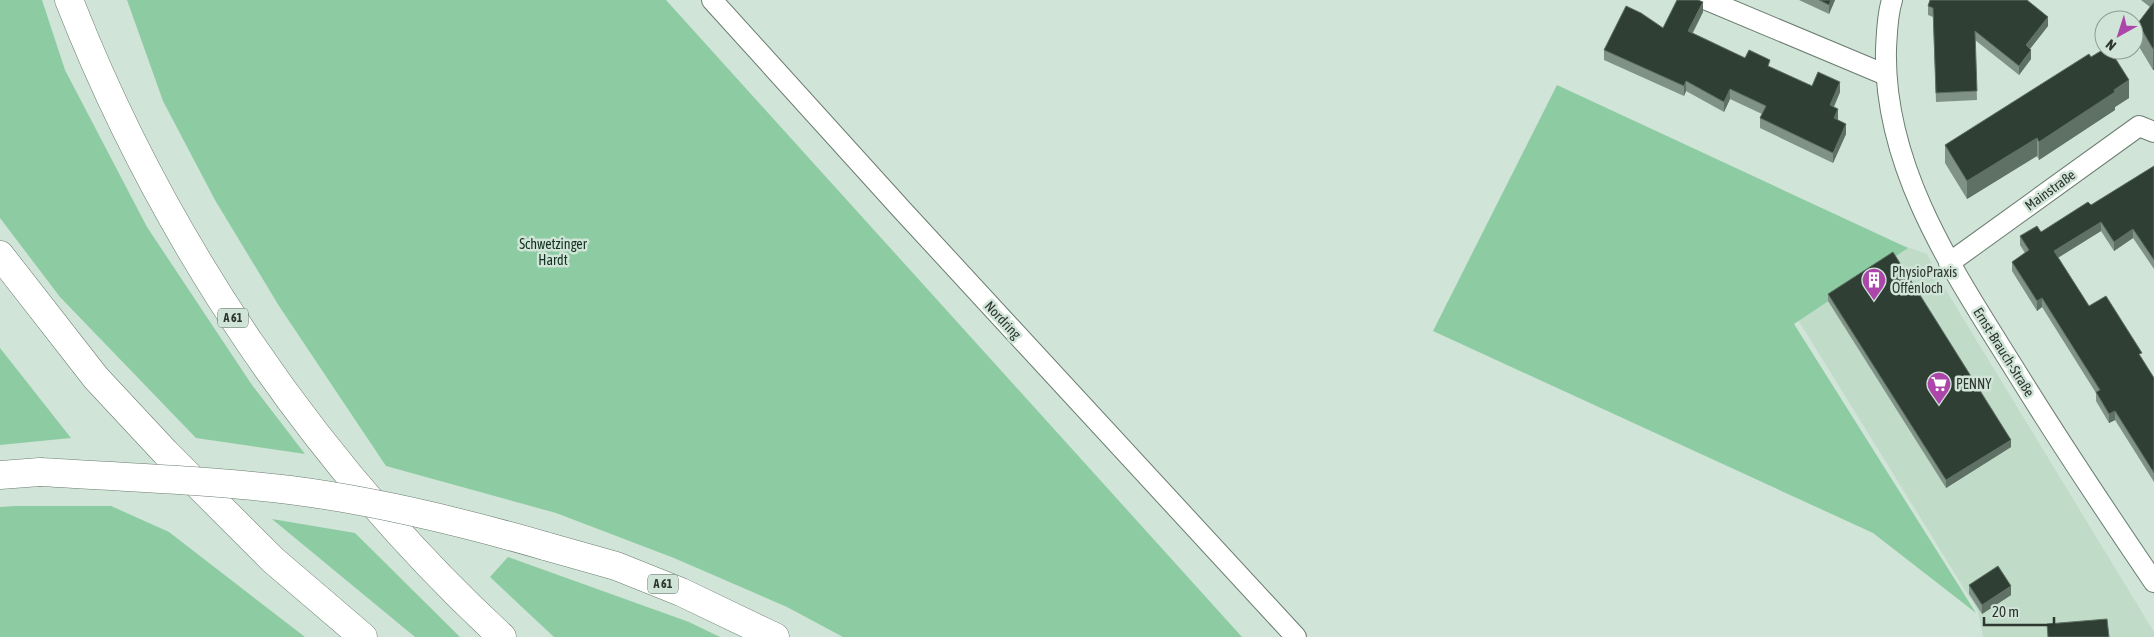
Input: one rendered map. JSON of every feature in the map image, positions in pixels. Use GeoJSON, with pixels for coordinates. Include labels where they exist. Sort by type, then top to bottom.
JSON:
{"type":"FeatureCollection","features":[{"type":"Feature","properties":{"kind":"highway","name":"A 61"},"geometry":{"type":"LineString","coordinates":[[69,0],[113,102],[146,169],[207,277],[256,352],[309,424],[399,533],[458,596],[502,637]]}},
{"type":"Feature","properties":{"kind":"highway"},"geometry":{"type":"LineString","coordinates":[[0,255],[96,378],[164,452],[273,560],[363,637]]}},
{"type":"Feature","properties":{"kind":"highway","name":"A 61"},"geometry":{"type":"LineString","coordinates":[[0,475],[40,472],[176,480],[290,490],[390,507],[484,528],[616,566],[673,588],[775,637]]}},
{"type":"Feature","properties":{"kind":"street","name":"Nordring"},"geometry":{"type":"LineString","coordinates":[[712,0],[896,204],[1296,637]]}},
{"type":"Feature","properties":{"kind":"street"},"geometry":{"type":"LineString","coordinates":[[1707,0],[1886,75]]}},
{"type":"Feature","properties":{"kind":"street","name":"Ernst-Brauch-Straße"},"geometry":{"type":"LineString","coordinates":[[1892,0],[1887,16],[1886,75],[1894,127],[1910,179],[1949,264],[2086,484],[2154,582]]}},
{"type":"Feature","properties":{"kind":"street","name":"Mainstraße"},"geometry":{"type":"LineString","coordinates":[[1949,264],[2149,125]]}},
{"type":"Feature","properties":{"kind":"shaded area"},"geometry":{"type":"Polygon","coordinates":[[[1898,244],[1927,254],[1941,282],[2154,632],[2154,637],[1983,637],[1978,611],[1792,310],[1898,244]]]}},
{"type":"Feature","properties":{"kind":"green space"},"geometry":{"type":"Polygon","coordinates":[[[0,0],[42,0],[65,70],[147,227],[252,385],[305,454],[196,438],[60,297],[0,218],[0,0]]]}},
{"type":"Feature","properties":{"kind":"green space","name":"Schwetzinger Hardt"},"geometry":{"type":"Polygon","coordinates":[[[127,0],[666,0],[1242,637],[843,637],[787,607],[674,558],[556,513],[386,466],[279,306],[215,200],[163,101],[127,0]]]}},
{"type":"Feature","properties":{"kind":"green space"},"geometry":{"type":"Polygon","coordinates":[[[1557,85],[1908,248],[1794,324],[1976,613],[1873,533],[1433,331],[1557,85]]]}},
{"type":"Feature","properties":{"kind":"green space"},"geometry":{"type":"Polygon","coordinates":[[[0,348],[71,438],[0,445],[0,348]]]}},
{"type":"Feature","properties":{"kind":"green space"},"geometry":{"type":"Polygon","coordinates":[[[111,506],[169,532],[305,637],[0,637],[0,507],[111,506]]]}},
{"type":"Feature","properties":{"kind":"green space"},"geometry":{"type":"Polygon","coordinates":[[[272,519],[355,533],[460,637],[415,637],[272,519]]]}},
{"type":"Feature","properties":{"kind":"green space"},"geometry":{"type":"Polygon","coordinates":[[[508,557],[689,622],[720,637],[554,637],[490,577],[508,557]]]}},
{"type":"Feature","properties":{"kind":"building"},"geometry":{"type":"Polygon","coordinates":[[[1677,0],[1698,0],[1703,2],[1688,31],[1745,58],[1749,50],[1770,60],[1768,66],[1812,86],[1818,72],[1840,82],[1830,105],[1838,109],[1834,118],[1846,124],[1833,153],[1760,118],[1766,106],[1730,89],[1724,102],[1686,81],[1684,86],[1604,50],[1626,6],[1641,13],[1663,28],[1677,0]]]}},
{"type":"Feature","properties":{"kind":"building"},"geometry":{"type":"Polygon","coordinates":[[[1819,0],[1831,0],[1829,5],[1819,0]]]}},
{"type":"Feature","properties":{"kind":"building"},"geometry":{"type":"Polygon","coordinates":[[[1930,0],[2027,0],[2048,17],[2026,45],[2031,50],[2019,66],[1975,31],[1977,91],[1936,93],[1933,8],[1928,6],[1930,0]]]}},
{"type":"Feature","properties":{"kind":"building"},"geometry":{"type":"Polygon","coordinates":[[[2154,2],[2153,49],[2144,33],[2144,15],[2154,2]]]}},
{"type":"Feature","properties":{"kind":"building"},"geometry":{"type":"Polygon","coordinates":[[[2089,54],[2091,57],[2094,55],[2094,60],[2116,60],[2129,80],[2114,90],[2115,92],[2039,142],[2037,138],[1967,181],[1945,145],[2089,54]]]}},
{"type":"Feature","properties":{"kind":"building"},"geometry":{"type":"Polygon","coordinates":[[[2154,166],[2154,260],[2133,229],[2114,242],[2101,222],[2054,251],[2089,306],[2106,296],[2142,353],[2139,354],[2154,378],[2154,473],[2115,411],[2109,414],[2096,392],[2100,390],[2042,298],[2037,301],[2012,262],[2029,250],[2020,236],[2037,226],[2041,232],[2088,202],[2091,205],[2154,166]]]}},
{"type":"Feature","properties":{"kind":"building","name":"PENNY"},"geometry":{"type":"Polygon","coordinates":[[[1893,252],[2011,440],[1946,480],[1828,294],[1893,252]]]}},
{"type":"Feature","properties":{"kind":"building"},"geometry":{"type":"Polygon","coordinates":[[[1998,566],[2011,586],[1982,605],[1969,585],[1998,566]]]}},
{"type":"Feature","properties":{"kind":"building"},"geometry":{"type":"Polygon","coordinates":[[[2107,619],[2109,637],[2048,637],[2047,624],[2107,619]]]}},
{"type":"Feature","properties":{"kind":"place","name":"PhysioPraxis Offenloch"},"geometry":{"type":"Point","coordinates":[1874,301]}},
{"type":"Feature","properties":{"kind":"place","name":"PENNY"},"geometry":{"type":"Point","coordinates":[1939,405]}}]}
